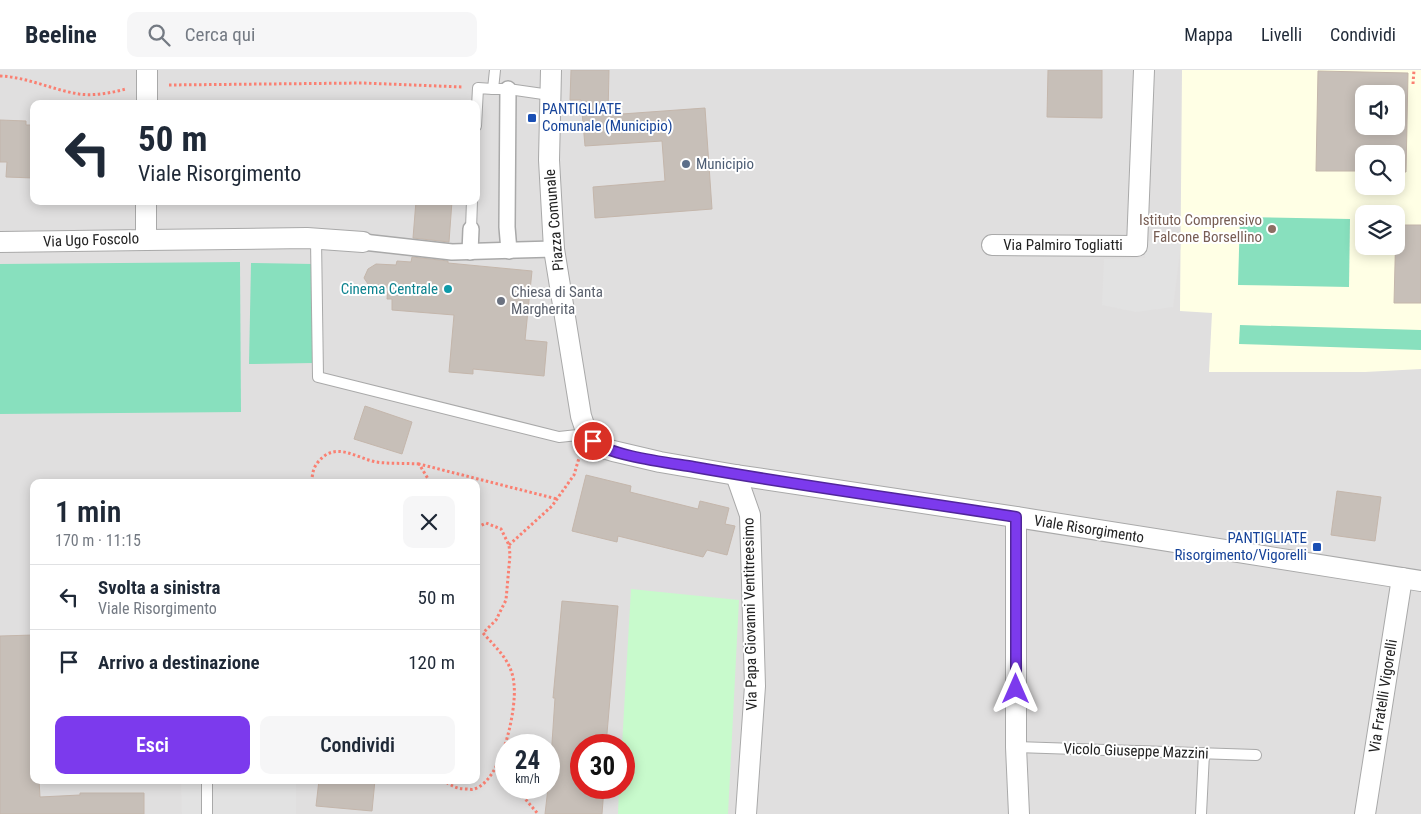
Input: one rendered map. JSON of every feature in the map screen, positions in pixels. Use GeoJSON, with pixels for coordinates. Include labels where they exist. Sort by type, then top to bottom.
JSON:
{"type":"FeatureCollection","features":[{"type":"Feature","properties":{"kind":"street","name":"Piazza Comunale"},"geometry":{"type":"LineString","coordinates":[[551,70],[549,160],[554,249],[580,409],[587,434]]}},
{"type":"Feature","properties":{"kind":"street","name":"Via Palmiro Togliatti"},"geometry":{"type":"LineString","coordinates":[[992,245],[1137,246],[1144,70]]}},
{"type":"Feature","properties":{"kind":"street"},"geometry":{"type":"LineString","coordinates":[[501,89],[509,251]]}},
{"type":"Feature","properties":{"kind":"street","name":"Via Ugo Foscolo"},"geometry":{"type":"LineString","coordinates":[[0,242],[146,240],[146,205]]}},
{"type":"Feature","properties":{"kind":"street"},"geometry":{"type":"LineString","coordinates":[[470,252],[471,229]]}},
{"type":"Feature","properties":{"kind":"street"},"geometry":{"type":"LineString","coordinates":[[146,240],[316,239],[452,252],[554,249]]}},
{"type":"Feature","properties":{"kind":"street","name":"Viale Risorgimento"},"geometry":{"type":"LineString","coordinates":[[587,434],[596,444],[613,451],[660,462],[1411,580]]}},
{"type":"Feature","properties":{"kind":"street","name":"Via Papa Giovanni Ventitreesimo"},"geometry":{"type":"LineString","coordinates":[[736,475],[750,516],[755,676],[746,814]]}},
{"type":"Feature","properties":{"kind":"street"},"geometry":{"type":"LineString","coordinates":[[1016,517],[1016,747],[1019,814]]}},
{"type":"Feature","properties":{"kind":"street","name":"Via Fratelli Vigorelli"},"geometry":{"type":"LineString","coordinates":[[1365,814],[1411,580]]}},
{"type":"Feature","properties":{"kind":"lane"},"geometry":{"type":"LineString","coordinates":[[496,70],[501,89]]}},
{"type":"Feature","properties":{"kind":"lane"},"geometry":{"type":"LineString","coordinates":[[477,100],[478,88],[550,94]]}},
{"type":"Feature","properties":{"kind":"lane"},"geometry":{"type":"LineString","coordinates":[[471,229],[472,205]]}},
{"type":"Feature","properties":{"kind":"lane"},"geometry":{"type":"LineString","coordinates":[[316,239],[318,377],[559,437],[587,434]]}},
{"type":"Feature","properties":{"kind":"lane","name":"Vicolo Giuseppe Mazzini"},"geometry":{"type":"LineString","coordinates":[[1016,747],[1256,755]]}},
{"type":"Feature","properties":{"kind":"lane"},"geometry":{"type":"LineString","coordinates":[[1201,814],[1204,753]]}},
{"type":"Feature","properties":{"kind":"lane"},"geometry":{"type":"LineString","coordinates":[[207,784],[207,814]]}},
{"type":"Feature","properties":{"kind":"path"},"geometry":{"type":"LineString","coordinates":[[1414,70],[1414,84]]}},
{"type":"Feature","properties":{"kind":"path"},"geometry":{"type":"LineString","coordinates":[[0,76],[80,94],[113,92],[147,86],[362,83],[478,88]]}},
{"type":"Feature","properties":{"kind":"path"},"geometry":{"type":"LineString","coordinates":[[509,545],[552,506],[574,475],[587,434]]}},
{"type":"Feature","properties":{"kind":"path"},"geometry":{"type":"LineString","coordinates":[[312,479],[315,465],[324,454],[337,450],[376,462],[420,464],[479,479]]}},
{"type":"Feature","properties":{"kind":"path"},"geometry":{"type":"LineString","coordinates":[[420,464],[428,479]]}},
{"type":"Feature","properties":{"kind":"path"},"geometry":{"type":"LineString","coordinates":[[480,479],[557,499]]}},
{"type":"Feature","properties":{"kind":"path"},"geometry":{"type":"LineString","coordinates":[[480,526],[486,523],[501,529],[509,545],[510,555],[506,600],[496,620],[483,633],[480,633]]}},
{"type":"Feature","properties":{"kind":"path"},"geometry":{"type":"LineString","coordinates":[[483,633],[507,660],[514,683],[513,711],[508,734]]}},
{"type":"Feature","properties":{"kind":"path"},"geometry":{"type":"LineString","coordinates":[[448,784],[456,789],[474,789],[489,779],[495,767]]}},
{"type":"Feature","properties":{"kind":"path"},"geometry":{"type":"LineString","coordinates":[[525,799],[538,814]]}},
{"type":"Feature","properties":{"kind":"shaded area"},"geometry":{"type":"Polygon","coordinates":[[[0,70],[1421,70],[1421,814],[0,814],[0,70]]]}},
{"type":"Feature","properties":{"kind":"shaded area","name":"Istituto Comprensivo Falcone Borsellino"},"geometry":{"type":"Polygon","coordinates":[[[1182,70],[1421,70],[1421,369],[1365,372],[1209,372],[1212,313],[1180,311],[1182,70]]]}},
{"type":"Feature","properties":{"kind":"shaded area"},"geometry":{"type":"Polygon","coordinates":[[[1146,241],[1181,243],[1173,307],[1136,312],[1102,305],[1104,259],[1145,258],[1146,241]]]}},
{"type":"Feature","properties":{"kind":"shaded area"},"geometry":{"type":"Polygon","coordinates":[[[181,784],[296,784],[296,814],[182,814],[181,784]]]}},
{"type":"Feature","properties":{"kind":"green space"},"geometry":{"type":"Polygon","coordinates":[[[1240,217],[1350,219],[1349,287],[1238,285],[1240,217]]]}},
{"type":"Feature","properties":{"kind":"green space"},"geometry":{"type":"Polygon","coordinates":[[[240,262],[241,412],[0,414],[0,264],[240,262]]]}},
{"type":"Feature","properties":{"kind":"green space"},"geometry":{"type":"Polygon","coordinates":[[[251,263],[313,264],[313,363],[249,364],[251,263]]]}},
{"type":"Feature","properties":{"kind":"green space"},"geometry":{"type":"Polygon","coordinates":[[[1240,325],[1421,330],[1421,350],[1239,344],[1240,325]]]}},
{"type":"Feature","properties":{"kind":"green space"},"geometry":{"type":"Polygon","coordinates":[[[631,589],[739,600],[728,814],[618,814],[619,799],[635,799],[635,734],[623,734],[631,589]]]}},
{"type":"Feature","properties":{"kind":"building","name":"Municipio"},"geometry":{"type":"Polygon","coordinates":[[[571,70],[609,70],[608,115],[705,108],[712,209],[595,218],[593,187],[665,181],[662,141],[585,146],[581,100],[570,100],[571,70]]]}},
{"type":"Feature","properties":{"kind":"building"},"geometry":{"type":"Polygon","coordinates":[[[1048,70],[1102,70],[1102,118],[1047,117],[1048,70]]]}},
{"type":"Feature","properties":{"kind":"building"},"geometry":{"type":"Polygon","coordinates":[[[1318,71],[1408,73],[1406,172],[1405,145],[1355,145],[1355,171],[1316,171],[1318,71]]]}},
{"type":"Feature","properties":{"kind":"building"},"geometry":{"type":"Polygon","coordinates":[[[0,120],[26,121],[26,125],[30,125],[30,178],[6,177],[7,162],[0,162],[0,120]]]}},
{"type":"Feature","properties":{"kind":"building"},"geometry":{"type":"Polygon","coordinates":[[[416,205],[452,205],[449,242],[413,238],[416,205]]]}},
{"type":"Feature","properties":{"kind":"building"},"geometry":{"type":"Polygon","coordinates":[[[1405,225],[1421,225],[1421,303],[1394,303],[1395,255],[1405,255],[1405,225]]]}},
{"type":"Feature","properties":{"kind":"building"},"geometry":{"type":"Polygon","coordinates":[[[412,257],[448,261],[448,263],[532,271],[525,340],[547,342],[544,376],[473,369],[473,374],[449,372],[454,315],[392,310],[392,299],[387,299],[388,288],[370,287],[364,278],[368,269],[376,264],[396,265],[397,261],[411,262],[412,257]]]}},
{"type":"Feature","properties":{"kind":"building"},"geometry":{"type":"Polygon","coordinates":[[[365,406],[412,422],[402,454],[354,439],[365,406]]]}},
{"type":"Feature","properties":{"kind":"building"},"geometry":{"type":"Polygon","coordinates":[[[586,475],[631,486],[630,492],[698,509],[700,501],[729,508],[725,524],[735,526],[727,555],[707,550],[703,557],[618,536],[617,542],[572,531],[586,475]]]}},
{"type":"Feature","properties":{"kind":"building"},"geometry":{"type":"Polygon","coordinates":[[[1337,491],[1381,497],[1375,541],[1331,535],[1337,491]]]}},
{"type":"Feature","properties":{"kind":"building"},"geometry":{"type":"Polygon","coordinates":[[[562,601],[618,606],[607,734],[570,734],[570,799],[603,799],[602,814],[545,814],[547,799],[560,799],[560,734],[553,734],[555,698],[553,698],[562,601]]]}},
{"type":"Feature","properties":{"kind":"building"},"geometry":{"type":"Polygon","coordinates":[[[30,635],[30,784],[39,784],[40,797],[80,795],[80,793],[144,793],[144,814],[0,814],[0,636],[30,635]]]}},
{"type":"Feature","properties":{"kind":"building"},"geometry":{"type":"Polygon","coordinates":[[[319,784],[375,784],[372,811],[316,806],[319,784]]]}},
{"type":"Feature","properties":{"kind":"place","name":"PANTIGLIATE Comunale (Municipio)"},"geometry":{"type":"Point","coordinates":[532,118]}},
{"type":"Feature","properties":{"kind":"place","name":"Municipio"},"geometry":{"type":"Point","coordinates":[686,164]}},
{"type":"Feature","properties":{"kind":"place","name":"Istituto Comprensivo Falcone Borsellino"},"geometry":{"type":"Point","coordinates":[1272,229]}},
{"type":"Feature","properties":{"kind":"place","name":"Cinema Centrale"},"geometry":{"type":"Point","coordinates":[448,289]}},
{"type":"Feature","properties":{"kind":"place","name":"Chiesa di Santa Margherita"},"geometry":{"type":"Point","coordinates":[501,301]}},
{"type":"Feature","properties":{"kind":"place","name":"PANTIGLIATE Risorgimento/Vigorelli"},"geometry":{"type":"Point","coordinates":[1317,547]}},
{"type":"Feature","properties":{"kind":"route"},"geometry":{"type":"LineString","coordinates":[[593,441],[600,447],[660,462],[1016,517],[1016,689]]}}]}
